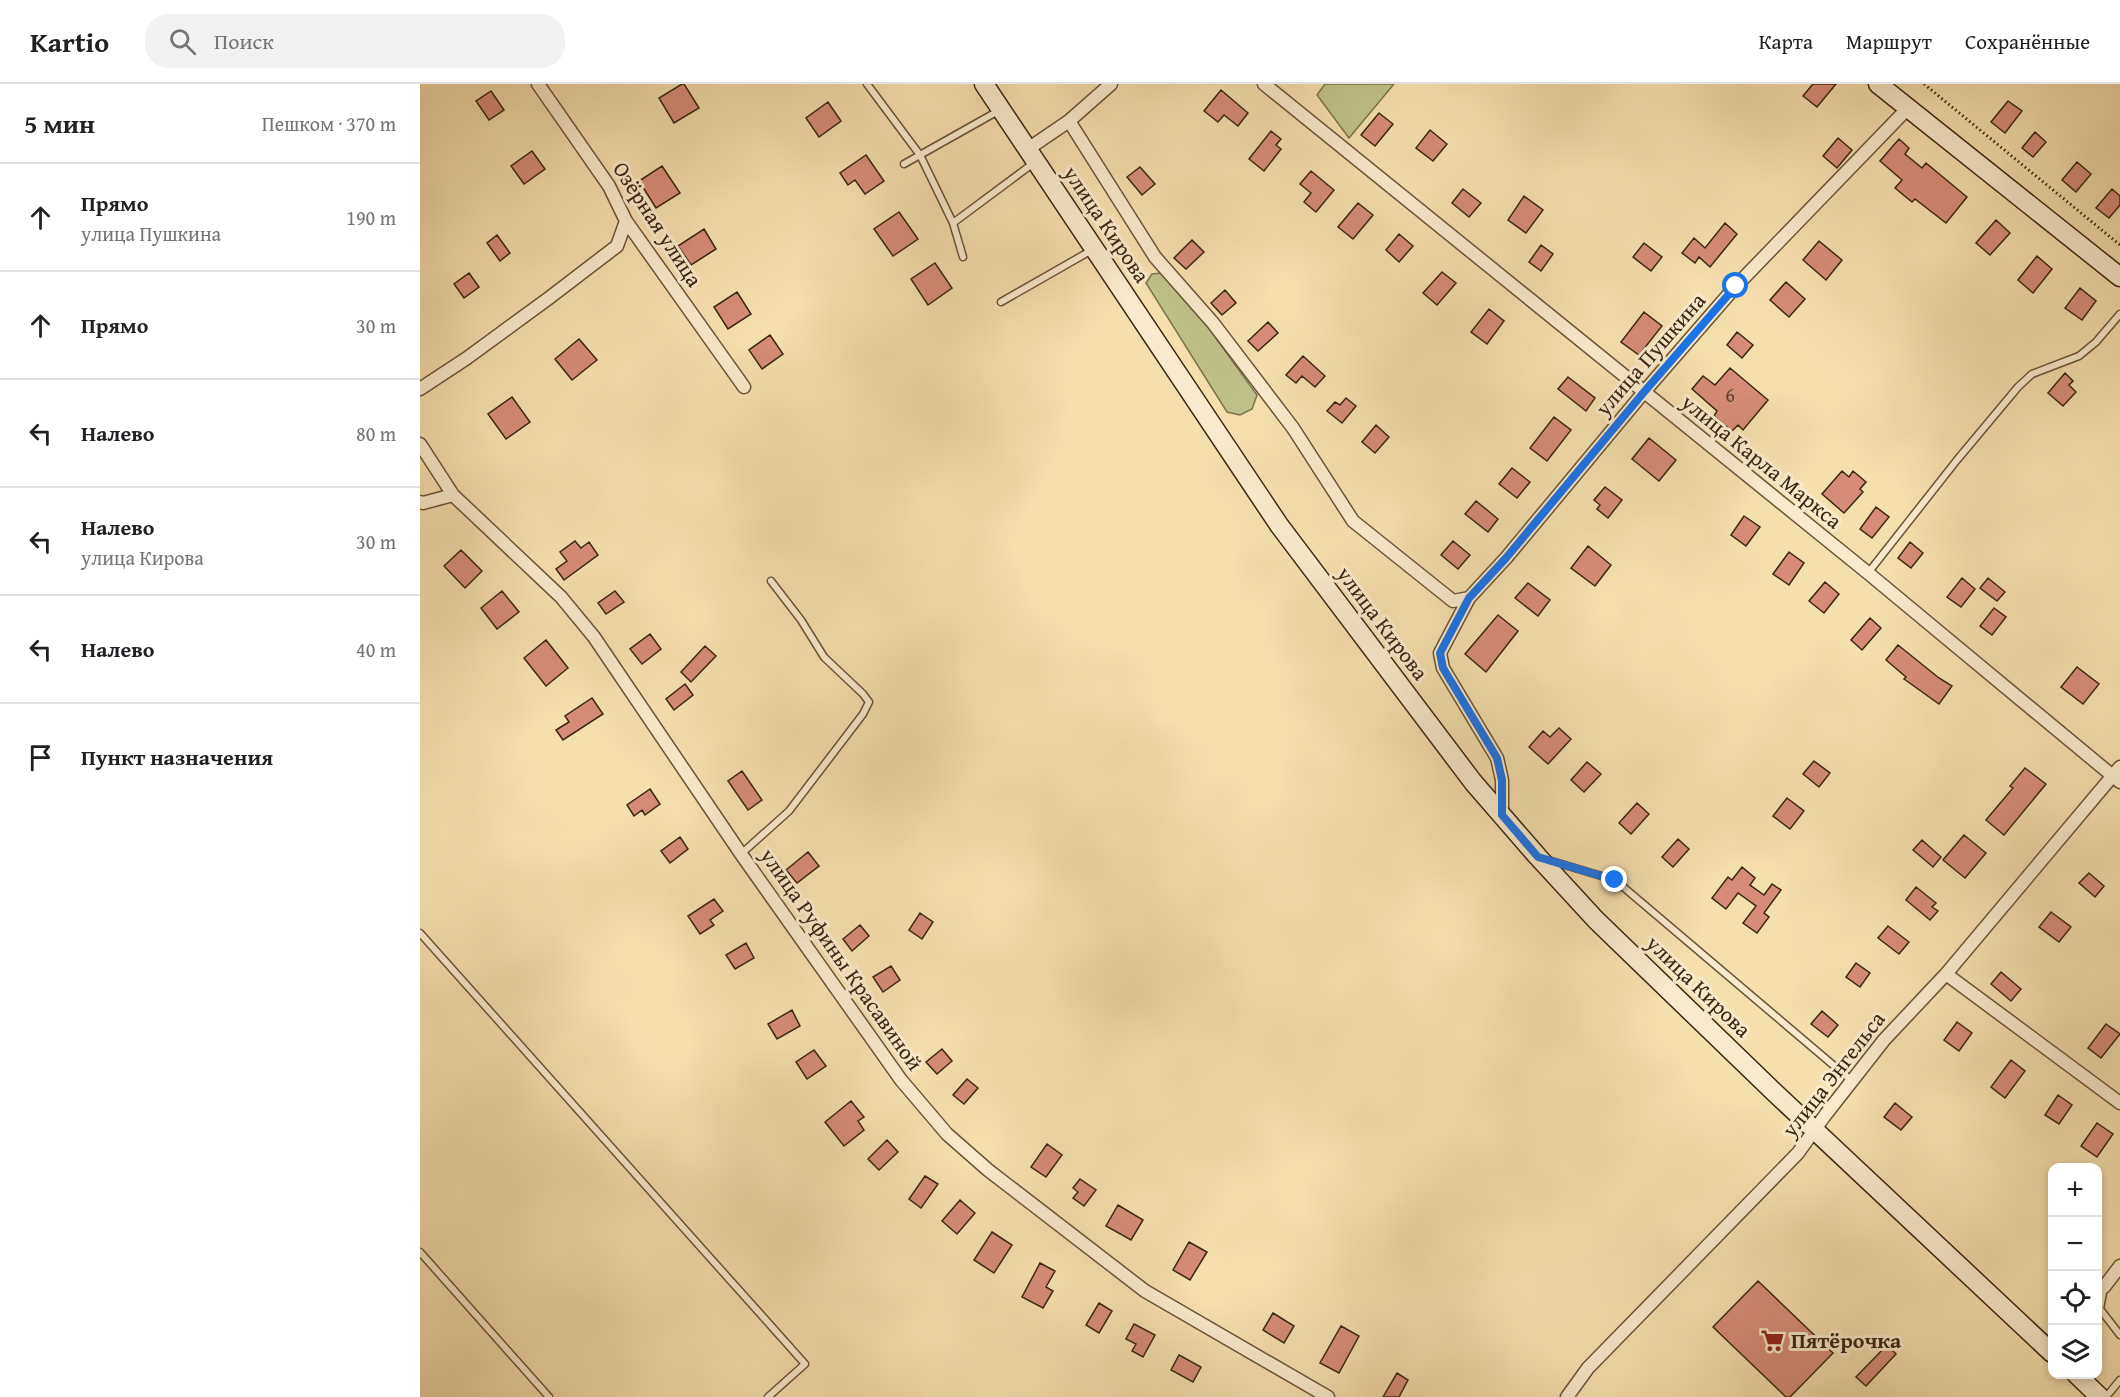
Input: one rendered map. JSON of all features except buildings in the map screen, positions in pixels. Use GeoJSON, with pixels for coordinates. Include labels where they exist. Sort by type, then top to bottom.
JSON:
{"type":"FeatureCollection","features":[{"type":"Feature","properties":{"kind":"main road","name":"улица Кирова"},"geometry":{"type":"LineString","coordinates":[[984,84],[1279,525],[1473,782],[1596,920],[1814,1130],[2048,1349]]}},
{"type":"Feature","properties":{"kind":"main road"},"geometry":{"type":"LineString","coordinates":[[1878,84],[2120,277]]}},
{"type":"Feature","properties":{"kind":"main road"},"geometry":{"type":"LineString","coordinates":[[2081,1379],[2100,1397]]}},
{"type":"Feature","properties":{"kind":"street","name":"Озёрная улица"},"geometry":{"type":"LineString","coordinates":[[538,84],[609,186],[626,220],[744,387]]}},
{"type":"Feature","properties":{"kind":"street"},"geometry":{"type":"LineString","coordinates":[[1032,155],[1111,84]]}},
{"type":"Feature","properties":{"kind":"street","name":"улица Карла Маркса"},"geometry":{"type":"LineString","coordinates":[[1264,84],[2117,775]]}},
{"type":"Feature","properties":{"kind":"street","name":"улица Пушкина"},"geometry":{"type":"LineString","coordinates":[[1502,815],[1502,780],[1497,758],[1443,668],[1440,653],[1469,598],[1506,558],[1644,392],[1736,286],[1908,108]]}},
{"type":"Feature","properties":{"kind":"street"},"geometry":{"type":"LineString","coordinates":[[1069,122],[1155,257],[1213,323],[1293,428],[1353,521],[1453,601],[1469,598]]}},
{"type":"Feature","properties":{"kind":"street"},"geometry":{"type":"LineString","coordinates":[[420,389],[467,358],[617,246],[626,220]]}},
{"type":"Feature","properties":{"kind":"street","name":"улица Руфины Красавиной"},"geometry":{"type":"LineString","coordinates":[[420,444],[453,495],[561,597],[594,637],[741,854],[901,1080],[946,1134],[988,1170],[1145,1291],[1328,1397]]}},
{"type":"Feature","properties":{"kind":"street"},"geometry":{"type":"LineString","coordinates":[[420,502],[453,495]]}},
{"type":"Feature","properties":{"kind":"street","name":"улица Энгельса"},"geometry":{"type":"LineString","coordinates":[[1568,1397],[1588,1368],[1798,1154],[1884,1040],[1946,974],[2117,775]]}},
{"type":"Feature","properties":{"kind":"street"},"geometry":{"type":"LineString","coordinates":[[1946,974],[2120,1103]]}},
{"type":"Feature","properties":{"kind":"street"},"geometry":{"type":"LineString","coordinates":[[2104,1287],[2120,1266]]}},
{"type":"Feature","properties":{"kind":"lane"},"geometry":{"type":"LineString","coordinates":[[867,84],[920,155],[953,223],[963,257]]}},
{"type":"Feature","properties":{"kind":"lane"},"geometry":{"type":"LineString","coordinates":[[904,164],[1001,110]]}},
{"type":"Feature","properties":{"kind":"lane"},"geometry":{"type":"LineString","coordinates":[[953,223],[1032,155]]}},
{"type":"Feature","properties":{"kind":"lane"},"geometry":{"type":"LineString","coordinates":[[1001,302],[1095,249]]}},
{"type":"Feature","properties":{"kind":"lane"},"geometry":{"type":"LineString","coordinates":[[1868,573],[1949,469],[2018,387],[2032,374],[2079,356],[2096,342],[2120,314]]}},
{"type":"Feature","properties":{"kind":"lane"},"geometry":{"type":"LineString","coordinates":[[741,854],[789,812],[863,714],[869,702],[824,657],[801,620],[771,581]]}},
{"type":"Feature","properties":{"kind":"lane"},"geometry":{"type":"LineString","coordinates":[[1538,857],[1615,880],[1852,1081]]}},
{"type":"Feature","properties":{"kind":"lane"},"geometry":{"type":"LineString","coordinates":[[420,933],[806,1364],[768,1397]]}},
{"type":"Feature","properties":{"kind":"lane"},"geometry":{"type":"LineString","coordinates":[[420,1252],[549,1397]]}},
{"type":"Feature","properties":{"kind":"lane"},"geometry":{"type":"LineString","coordinates":[[2104,1287],[2100,1309],[2120,1335]]}},
{"type":"Feature","properties":{"kind":"lane"},"geometry":{"type":"LineString","coordinates":[[2106,1397],[2120,1380]]}},
{"type":"Feature","properties":{"kind":"path"},"geometry":{"type":"LineString","coordinates":[[1924,84],[2120,245]]}},
{"type":"Feature","properties":{"kind":"green space"},"geometry":{"type":"Polygon","coordinates":[[[1325,84],[1394,84],[1349,138],[1317,95],[1325,84]]]}},
{"type":"Feature","properties":{"kind":"green space"},"geometry":{"type":"Polygon","coordinates":[[[1161,273],[1207,326],[1257,395],[1252,409],[1240,415],[1227,412],[1146,283],[1152,274],[1161,273]]]}},
{"type":"Feature","properties":{"kind":"place","name":"Пятёрочка"},"geometry":{"type":"Point","coordinates":[1773,1340]}},
{"type":"Feature","properties":{"kind":"route"},"geometry":{"type":"LineString","coordinates":[[1615,880],[1538,857],[1502,815],[1502,780],[1497,758],[1443,668],[1440,653],[1469,598],[1506,558],[1644,392],[1736,286]]}}]}
